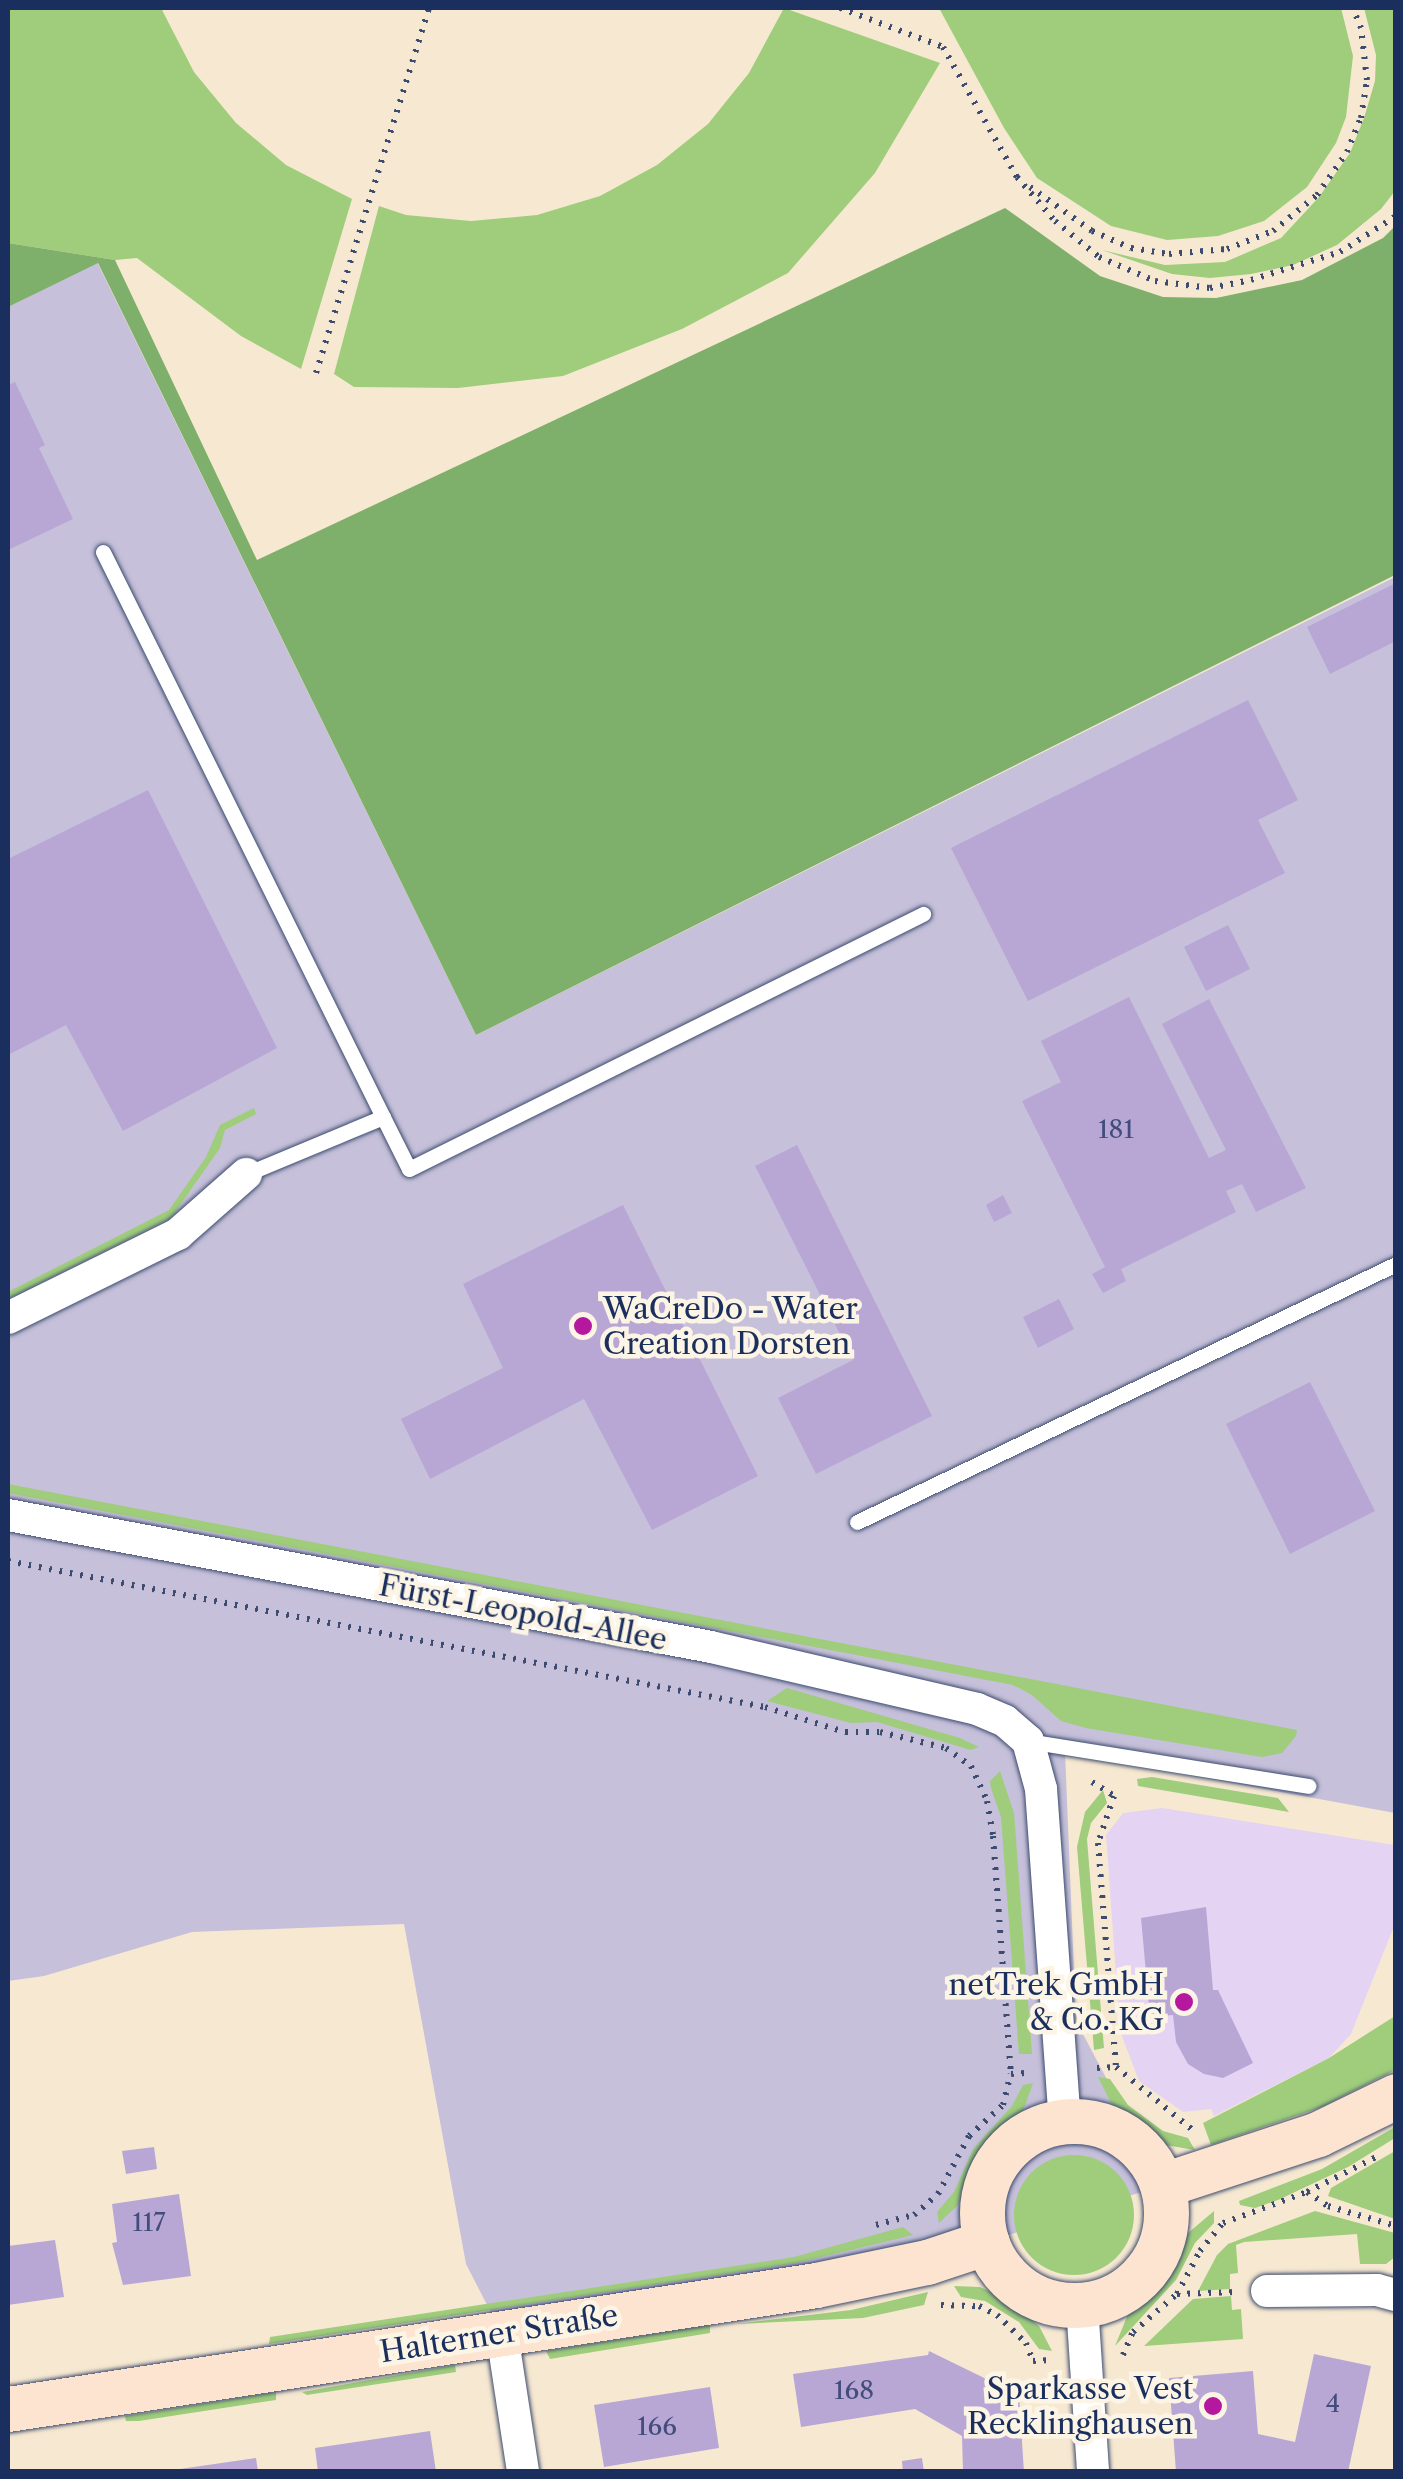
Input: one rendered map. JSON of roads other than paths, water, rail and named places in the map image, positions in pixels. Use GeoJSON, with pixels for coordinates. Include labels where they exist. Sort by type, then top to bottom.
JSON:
{"type":"FeatureCollection","features":[{"type":"Feature","properties":{"kind":"main road"},"geometry":{"type":"LineString","coordinates":[[1163,2185],[1318,2134],[1396,2096]]}},
{"type":"Feature","properties":{"kind":"main road"},"geometry":{"type":"LineString","coordinates":[[1065,2121],[1096,2123],[1125,2135],[1148,2157],[1163,2185],[1165,2232],[1158,2254],[1126,2289],[1082,2305],[1034,2296],[1013,2282],[986,2242],[982,2205],[992,2170],[1002,2154],[1030,2132],[1065,2121]]}},
{"type":"Feature","properties":{"kind":"main road","name":"Halterner Straße"},"geometry":{"type":"LineString","coordinates":[[8,2409],[816,2285],[928,2262],[986,2242]]}},
{"type":"Feature","properties":{"kind":"street"},"geometry":{"type":"LineString","coordinates":[[8,1318],[178,1234],[246,1174]]}},
{"type":"Feature","properties":{"kind":"street","name":"Fürst-Leopold-Allee"},"geometry":{"type":"LineString","coordinates":[[8,1515],[710,1647],[977,1709],[1004,1722],[1028,1741]]}},
{"type":"Feature","properties":{"kind":"street"},"geometry":{"type":"LineString","coordinates":[[1028,1741],[1045,1827],[1065,2121]]}},
{"type":"Feature","properties":{"kind":"street"},"geometry":{"type":"LineString","coordinates":[[1267,2291],[1377,2290],[1396,2295]]}},
{"type":"Feature","properties":{"kind":"street"},"geometry":{"type":"LineString","coordinates":[[1082,2305],[1092,2472]]}},
{"type":"Feature","properties":{"kind":"street"},"geometry":{"type":"LineString","coordinates":[[502,2334],[523,2472]]}},
{"type":"Feature","properties":{"kind":"lane"},"geometry":{"type":"LineString","coordinates":[[103,552],[408,1169],[923,914]]}},
{"type":"Feature","properties":{"kind":"lane"},"geometry":{"type":"LineString","coordinates":[[246,1174],[382,1116]]}},
{"type":"Feature","properties":{"kind":"lane"},"geometry":{"type":"LineString","coordinates":[[857,1522],[1396,1264]]}},
{"type":"Feature","properties":{"kind":"lane","name":"Fürst-Leopold-Allee"},"geometry":{"type":"LineString","coordinates":[[1028,1741],[1308,1786]]}},
{"type":"Feature","properties":{"kind":"place","name":"WaCreDo - Water Creation Dorsten"},"geometry":{"type":"Point","coordinates":[583,1326]}},
{"type":"Feature","properties":{"kind":"place","name":"netTrek GmbH & Co. KG"},"geometry":{"type":"Point","coordinates":[1184,2002]}},
{"type":"Feature","properties":{"kind":"place","name":"Sparkasse Vest Recklinghausen"},"geometry":{"type":"Point","coordinates":[1213,2406]}}]}
